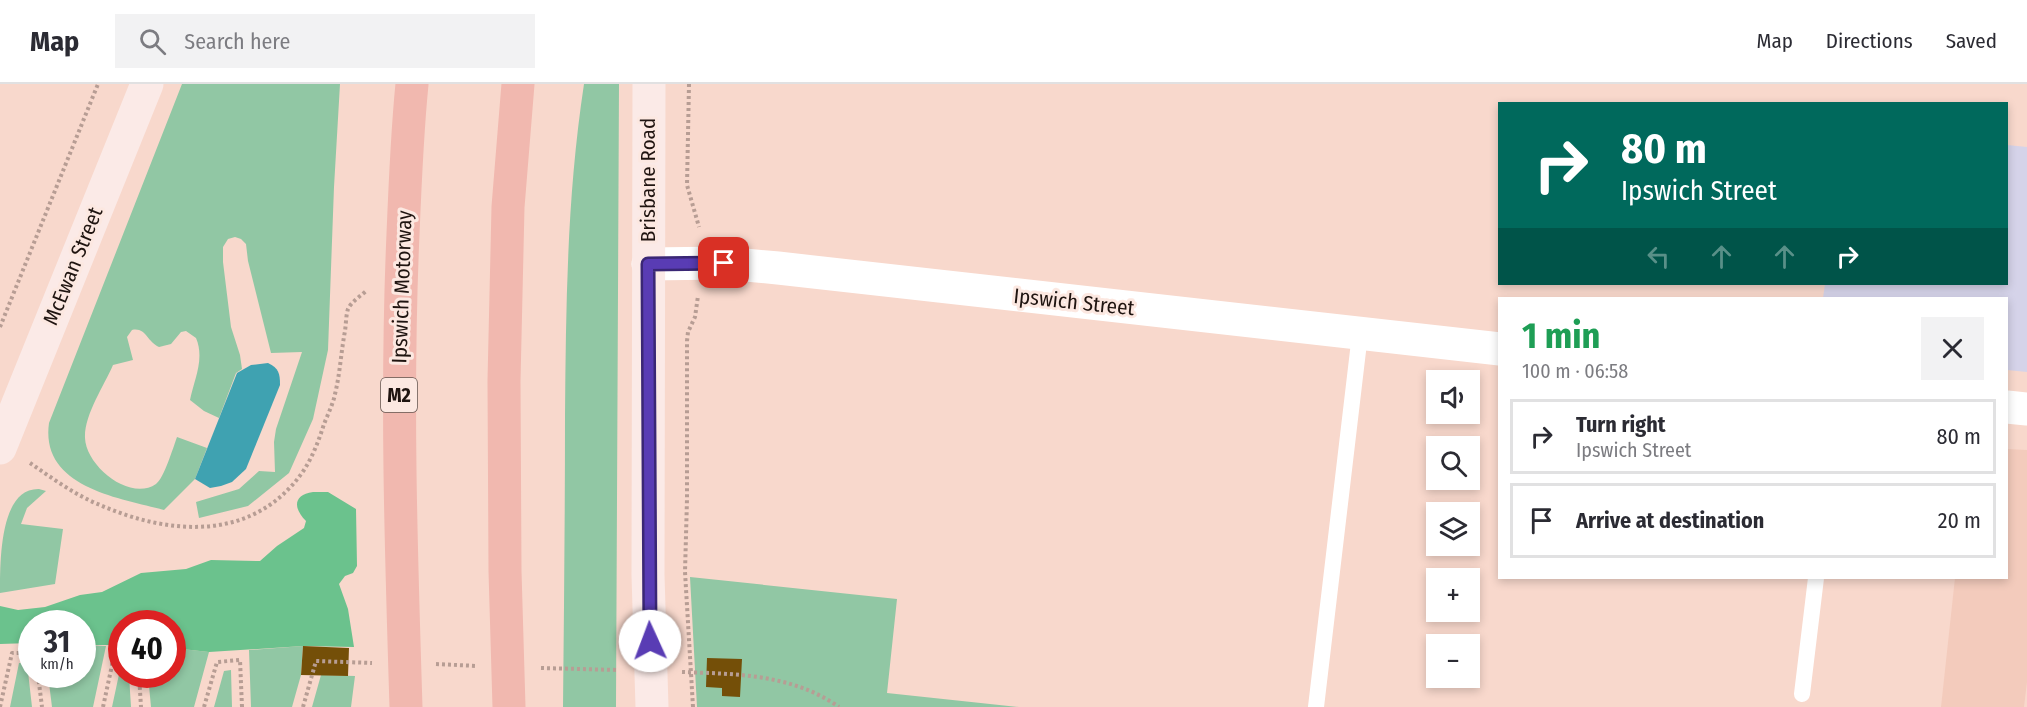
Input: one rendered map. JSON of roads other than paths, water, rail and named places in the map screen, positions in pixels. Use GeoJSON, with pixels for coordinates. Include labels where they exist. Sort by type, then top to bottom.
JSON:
{"type":"FeatureCollection","features":[{"type":"Feature","properties":{"kind":"highway","name":"Ipswich Motorway"},"geometry":{"type":"LineString","coordinates":[[406,707],[399,504],[399,330],[407,129],[412,84]]}},
{"type":"Feature","properties":{"kind":"highway"},"geometry":{"type":"LineString","coordinates":[[509,707],[505,571],[504,381],[508,207],[518,84]]}},
{"type":"Feature","properties":{"kind":"street","name":"McEwan Street"},"geometry":{"type":"LineString","coordinates":[[1,446],[147,84]]}},
{"type":"Feature","properties":{"kind":"street","name":"Brisbane Road"},"geometry":{"type":"LineString","coordinates":[[649,84],[648,575],[652,707]]}},
{"type":"Feature","properties":{"kind":"street","name":"Ipswich Street"},"geometry":{"type":"LineString","coordinates":[[648,264],[724,263],[778,268],[1498,349]]}},
{"type":"Feature","properties":{"kind":"street"},"geometry":{"type":"LineString","coordinates":[[2008,407],[2027,410]]}},
{"type":"Feature","properties":{"kind":"lane"},"geometry":{"type":"LineString","coordinates":[[1316,707],[1360,333]]}},
{"type":"Feature","properties":{"kind":"lane"},"geometry":{"type":"LineString","coordinates":[[1802,694],[1816,579]]}},
{"type":"Feature","properties":{"kind":"water"},"geometry":{"type":"Polygon","coordinates":[[[268,363],[278,372],[280,385],[246,469],[232,482],[210,488],[195,479],[237,373],[251,365],[268,363]]]}}]}
